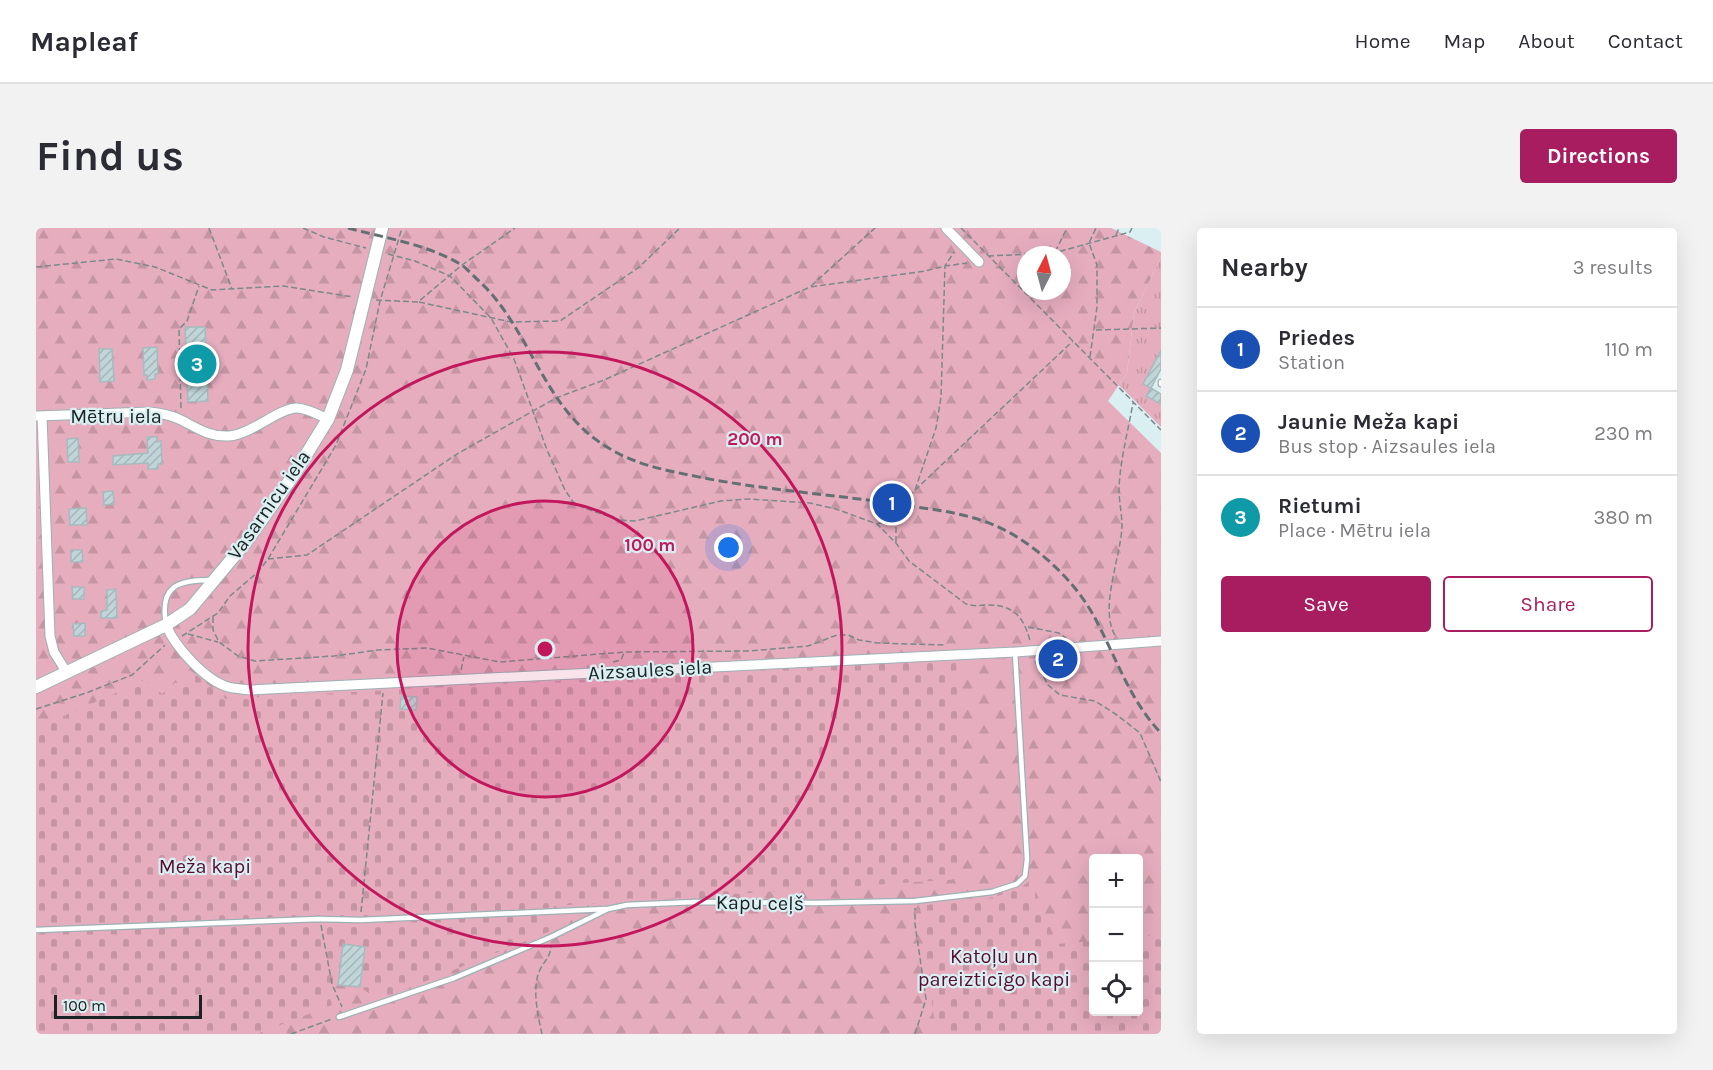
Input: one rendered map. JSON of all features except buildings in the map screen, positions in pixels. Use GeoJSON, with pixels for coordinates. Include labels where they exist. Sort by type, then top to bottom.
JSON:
{"type":"FeatureCollection","features":[{"type":"Feature","properties":{"kind":"street","name":"Vasarnīcu iela"},"geometry":{"type":"LineString","coordinates":[[36,687],[166,625],[190,609],[246,542],[295,473],[328,419],[347,370],[382,228]]}},
{"type":"Feature","properties":{"kind":"street"},"geometry":{"type":"LineString","coordinates":[[946,228],[979,262]]}},
{"type":"Feature","properties":{"kind":"street","name":"Mētru iela"},"geometry":{"type":"LineString","coordinates":[[39,416],[150,412],[167,414],[214,436],[231,436],[256,428],[285,411],[296,408],[328,419]]}},
{"type":"Feature","properties":{"kind":"street"},"geometry":{"type":"LineString","coordinates":[[39,416],[50,636],[54,652],[67,673]]}},
{"type":"Feature","properties":{"kind":"street","name":"Aizsaules iela"},"geometry":{"type":"LineString","coordinates":[[166,625],[173,640],[208,676],[228,687],[251,690],[1015,652],[1161,641]]}},
{"type":"Feature","properties":{"kind":"lane"},"geometry":{"type":"LineString","coordinates":[[166,625],[166,603],[172,589],[178,583],[214,580]]}},
{"type":"Feature","properties":{"kind":"lane","name":"Kapu ceļš"},"geometry":{"type":"LineString","coordinates":[[342,1016],[454,978],[551,937],[608,909],[627,905],[695,902],[915,901],[992,892],[1017,884],[1025,876],[1027,859],[1015,652]]}},
{"type":"Feature","properties":{"kind":"lane"},"geometry":{"type":"LineString","coordinates":[[36,930],[319,919],[360,920],[608,909]]}},
{"type":"Feature","properties":{"kind":"path"},"geometry":{"type":"LineString","coordinates":[[209,228],[232,289]]}},
{"type":"Feature","properties":{"kind":"path"},"geometry":{"type":"LineString","coordinates":[[303,228],[324,237],[415,261],[450,276],[491,318],[514,359],[565,490],[573,502],[620,520],[635,521],[722,501],[749,499],[810,503],[836,509],[877,524],[896,543],[909,561],[960,600],[975,606],[1003,607],[1020,617],[1027,627],[1030,641],[1023,643]]}},
{"type":"Feature","properties":{"kind":"path"},"geometry":{"type":"LineString","coordinates":[[418,302],[462,265],[515,228]]}},
{"type":"Feature","properties":{"kind":"path"},"geometry":{"type":"LineString","coordinates":[[36,267],[116,259],[155,267],[212,290],[284,286],[366,299],[418,302],[511,322],[560,321],[638,268],[680,228]]}},
{"type":"Feature","properties":{"kind":"path"},"geometry":{"type":"LineString","coordinates":[[810,287],[875,228]]}},
{"type":"Feature","properties":{"kind":"path"},"geometry":{"type":"LineString","coordinates":[[961,228],[1161,430]]}},
{"type":"Feature","properties":{"kind":"path"},"geometry":{"type":"LineString","coordinates":[[1058,246],[1068,228]]}},
{"type":"Feature","properties":{"kind":"path"},"geometry":{"type":"LineString","coordinates":[[1090,358],[1097,307],[1097,265],[1089,243],[1096,228]]}},
{"type":"Feature","properties":{"kind":"path"},"geometry":{"type":"LineString","coordinates":[[1115,236],[1118,228]]}},
{"type":"Feature","properties":{"kind":"path"},"geometry":{"type":"LineString","coordinates":[[1071,248],[1130,232],[1132,228]]}},
{"type":"Feature","properties":{"kind":"path"},"geometry":{"type":"LineString","coordinates":[[915,490],[936,428],[941,397],[945,266],[960,244]]}},
{"type":"Feature","properties":{"kind":"path"},"geometry":{"type":"LineString","coordinates":[[989,256],[1017,255]]}},
{"type":"Feature","properties":{"kind":"path"},"geometry":{"type":"LineString","coordinates":[[268,559],[307,555],[457,454],[556,398],[604,380],[810,287],[979,262]]}},
{"type":"Feature","properties":{"kind":"path"},"geometry":{"type":"LineString","coordinates":[[181,420],[178,329],[187,321],[200,285]]}},
{"type":"Feature","properties":{"kind":"path"},"geometry":{"type":"LineString","coordinates":[[1094,330],[1161,328]]}},
{"type":"Feature","properties":{"kind":"path"},"geometry":{"type":"LineString","coordinates":[[896,543],[896,518],[902,505],[915,490],[1073,341]]}},
{"type":"Feature","properties":{"kind":"path"},"geometry":{"type":"LineString","coordinates":[[1116,637],[1110,627],[1109,616],[1122,527],[1120,477],[1133,402]]}},
{"type":"Feature","properties":{"kind":"path"},"geometry":{"type":"LineString","coordinates":[[877,524],[896,518]]}},
{"type":"Feature","properties":{"kind":"path"},"geometry":{"type":"LineString","coordinates":[[213,617],[213,630],[219,642]]}},
{"type":"Feature","properties":{"kind":"path"},"geometry":{"type":"LineString","coordinates":[[1027,627],[1059,633],[1069,640]]}},
{"type":"Feature","properties":{"kind":"path"},"geometry":{"type":"LineString","coordinates":[[186,634],[219,642],[238,656],[255,661],[427,648],[500,662],[625,652],[749,651],[808,646],[837,635],[848,634],[859,640],[878,644],[950,646]]}},
{"type":"Feature","properties":{"kind":"path"},"geometry":{"type":"LineString","coordinates":[[36,709],[132,675],[173,640]]}},
{"type":"Feature","properties":{"kind":"path"},"geometry":{"type":"LineString","coordinates":[[1032,651],[1036,664],[1048,685],[1059,695],[1095,701],[1118,715],[1140,734],[1161,782]]}},
{"type":"Feature","properties":{"kind":"path"},"geometry":{"type":"LineString","coordinates":[[460,679],[464,656]]}},
{"type":"Feature","properties":{"kind":"path"},"geometry":{"type":"LineString","coordinates":[[360,920],[384,683]]}},
{"type":"Feature","properties":{"kind":"path"},"geometry":{"type":"LineString","coordinates":[[915,901],[915,924],[926,999],[915,1034]]}},
{"type":"Feature","properties":{"kind":"path"},"geometry":{"type":"LineString","coordinates":[[291,1034],[342,1016],[332,984],[325,939],[319,919]]}},
{"type":"Feature","properties":{"kind":"path"},"geometry":{"type":"LineString","coordinates":[[542,1034],[536,1008],[539,973],[550,955],[551,937]]}},
{"type":"Feature","properties":{"kind":"green space"},"geometry":{"type":"Polygon","coordinates":[[[36,228],[1111,228],[1161,252],[1161,257],[1134,313],[1127,373],[1108,401],[1161,453],[1161,1034],[36,1034],[36,228]]]}},
{"type":"Feature","properties":{"kind":"green space"},"geometry":{"type":"Polygon","coordinates":[[[1161,257],[1161,350],[1143,384],[1151,388],[1146,396],[1161,404],[1161,427],[1119,385],[1127,373],[1134,313],[1161,257]]]}},
{"type":"Feature","properties":{"kind":"green space","name":"Meža kapi"},"geometry":{"type":"Polygon","coordinates":[[[956,659],[962,879],[554,906],[553,930],[386,997],[370,994],[360,987],[330,984],[329,995],[332,1005],[257,1034],[36,1034],[36,726],[145,680],[162,694],[190,670],[226,699],[956,659]]]}},
{"type":"Feature","properties":{"kind":"green space","name":"Katoļu un pareizticīgo kapi"},"geometry":{"type":"Polygon","coordinates":[[[1031,880],[1057,944],[1089,941],[1089,1016],[1143,1016],[1143,937],[1161,935],[1161,1034],[936,1034],[920,906],[977,900],[1019,888],[1031,880]]]}},
{"type":"Feature","properties":{"kind":"railway"},"geometry":{"type":"LineString","coordinates":[[348,228],[419,246],[447,257],[465,268],[497,300],[567,412],[585,431],[618,454],[654,467],[704,478],[951,512],[978,519],[1017,537],[1063,574],[1082,597],[1141,708],[1161,733]]}},
{"type":"Feature","properties":{"kind":"place","name":"Rietumi"},"geometry":{"type":"Point","coordinates":[197,364]}},
{"type":"Feature","properties":{"kind":"place","name":"Priedes"},"geometry":{"type":"Point","coordinates":[892,503]}},
{"type":"Feature","properties":{"kind":"place","name":"Jaunie Meža kapi"},"geometry":{"type":"Point","coordinates":[1058,659]}}]}
